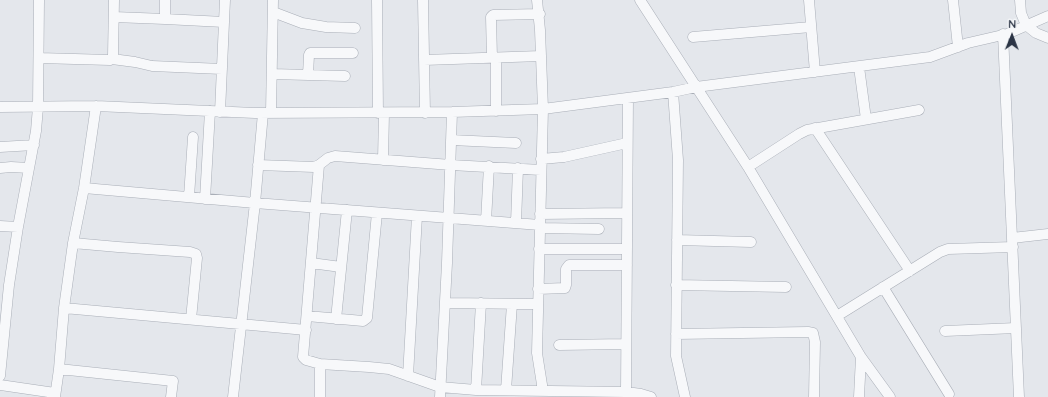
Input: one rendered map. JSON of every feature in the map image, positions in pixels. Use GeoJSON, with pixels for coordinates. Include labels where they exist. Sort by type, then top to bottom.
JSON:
{"type":"FeatureCollection","features":[{"type":"Feature","properties":{"kind":"street"},"geometry":{"type":"LineString","coordinates":[[0,376],[5,284],[18,227],[36,131],[38,107],[39,0]]}},
{"type":"Feature","properties":{"kind":"street"},"geometry":{"type":"LineString","coordinates":[[112,59],[114,0]]}},
{"type":"Feature","properties":{"kind":"street"},"geometry":{"type":"LineString","coordinates":[[164,0],[165,19]]}},
{"type":"Feature","properties":{"kind":"street"},"geometry":{"type":"LineString","coordinates":[[205,199],[215,112],[222,69],[225,0]]}},
{"type":"Feature","properties":{"kind":"street"},"geometry":{"type":"LineString","coordinates":[[233,397],[258,165],[272,74],[273,0]]}},
{"type":"Feature","properties":{"kind":"street"},"geometry":{"type":"LineString","coordinates":[[377,0],[383,160]]}},
{"type":"Feature","properties":{"kind":"street"},"geometry":{"type":"LineString","coordinates":[[423,0],[425,113]]}},
{"type":"Feature","properties":{"kind":"street"},"geometry":{"type":"LineString","coordinates":[[537,0],[540,14],[543,109],[537,353],[543,391]]}},
{"type":"Feature","properties":{"kind":"street"},"geometry":{"type":"LineString","coordinates":[[640,0],[748,167],[860,357],[890,397]]}},
{"type":"Feature","properties":{"kind":"street"},"geometry":{"type":"LineString","coordinates":[[809,0],[815,72]]}},
{"type":"Feature","properties":{"kind":"street"},"geometry":{"type":"LineString","coordinates":[[953,0],[958,47]]}},
{"type":"Feature","properties":{"kind":"street"},"geometry":{"type":"LineString","coordinates":[[1020,0],[1021,13],[1026,25],[1036,33],[1048,38]]}},
{"type":"Feature","properties":{"kind":"street"},"geometry":{"type":"LineString","coordinates":[[273,12],[302,23],[326,27],[355,28]]}},
{"type":"Feature","properties":{"kind":"street"},"geometry":{"type":"LineString","coordinates":[[496,111],[491,17],[493,15],[540,14]]}},
{"type":"Feature","properties":{"kind":"street"},"geometry":{"type":"LineString","coordinates":[[0,108],[96,106],[267,113],[425,113],[543,109],[673,92],[696,87],[930,58],[958,47],[1003,34],[1048,16]]}},
{"type":"Feature","properties":{"kind":"street"},"geometry":{"type":"LineString","coordinates":[[114,17],[224,22]]}},
{"type":"Feature","properties":{"kind":"street"},"geometry":{"type":"LineString","coordinates":[[693,37],[811,27]]}},
{"type":"Feature","properties":{"kind":"street"},"geometry":{"type":"LineString","coordinates":[[1003,34],[1019,397]]}},
{"type":"Feature","properties":{"kind":"street"},"geometry":{"type":"LineString","coordinates":[[308,75],[310,53],[353,53]]}},
{"type":"Feature","properties":{"kind":"street"},"geometry":{"type":"LineString","coordinates":[[424,60],[541,56]]}},
{"type":"Feature","properties":{"kind":"street"},"geometry":{"type":"LineString","coordinates":[[38,58],[112,59],[152,66],[222,69]]}},
{"type":"Feature","properties":{"kind":"street"},"geometry":{"type":"LineString","coordinates":[[859,66],[866,119]]}},
{"type":"Feature","properties":{"kind":"street"},"geometry":{"type":"LineString","coordinates":[[272,74],[345,76]]}},
{"type":"Feature","properties":{"kind":"street"},"geometry":{"type":"LineString","coordinates":[[673,92],[678,160],[676,356],[685,397]]}},
{"type":"Feature","properties":{"kind":"street"},"geometry":{"type":"LineString","coordinates":[[626,392],[628,98]]}},
{"type":"Feature","properties":{"kind":"street"},"geometry":{"type":"LineString","coordinates":[[0,385],[55,395],[64,308],[73,243],[84,188],[96,106]]}},
{"type":"Feature","properties":{"kind":"street"},"geometry":{"type":"LineString","coordinates":[[748,167],[799,134],[815,128],[919,110]]}},
{"type":"Feature","properties":{"kind":"street"},"geometry":{"type":"LineString","coordinates":[[440,392],[449,218],[452,112]]}},
{"type":"Feature","properties":{"kind":"street"},"geometry":{"type":"LineString","coordinates":[[815,128],[910,271]]}},
{"type":"Feature","properties":{"kind":"street"},"geometry":{"type":"LineString","coordinates":[[189,197],[193,137]]}},
{"type":"Feature","properties":{"kind":"street"},"geometry":{"type":"LineString","coordinates":[[451,140],[516,143]]}},
{"type":"Feature","properties":{"kind":"street"},"geometry":{"type":"LineString","coordinates":[[541,159],[564,157],[627,143]]}},
{"type":"Feature","properties":{"kind":"street"},"geometry":{"type":"LineString","coordinates":[[0,147],[34,145]]}},
{"type":"Feature","properties":{"kind":"street"},"geometry":{"type":"LineString","coordinates":[[258,165],[309,167],[319,165],[332,156],[541,170]]}},
{"type":"Feature","properties":{"kind":"street"},"geometry":{"type":"LineString","coordinates":[[319,165],[304,359],[320,364],[389,369],[408,376],[440,392],[476,390],[509,393],[543,391],[626,392],[651,397]]}},
{"type":"Feature","properties":{"kind":"street"},"geometry":{"type":"LineString","coordinates":[[486,221],[489,166]]}},
{"type":"Feature","properties":{"kind":"street"},"geometry":{"type":"LineString","coordinates":[[0,168],[29,168]]}},
{"type":"Feature","properties":{"kind":"street"},"geometry":{"type":"LineString","coordinates":[[516,223],[518,168]]}},
{"type":"Feature","properties":{"kind":"street"},"geometry":{"type":"LineString","coordinates":[[84,188],[377,213],[516,223],[540,227],[599,229]]}},
{"type":"Feature","properties":{"kind":"street"},"geometry":{"type":"LineString","coordinates":[[336,319],[347,210]]}},
{"type":"Feature","properties":{"kind":"street"},"geometry":{"type":"LineString","coordinates":[[307,316],[363,321],[367,318],[377,213]]}},
{"type":"Feature","properties":{"kind":"street"},"geometry":{"type":"LineString","coordinates":[[540,214],[627,213]]}},
{"type":"Feature","properties":{"kind":"street"},"geometry":{"type":"LineString","coordinates":[[408,376],[417,216]]}},
{"type":"Feature","properties":{"kind":"street"},"geometry":{"type":"LineString","coordinates":[[0,226],[18,227]]}},
{"type":"Feature","properties":{"kind":"street"},"geometry":{"type":"LineString","coordinates":[[837,316],[944,250],[1012,242],[1048,234]]}},
{"type":"Feature","properties":{"kind":"street"},"geometry":{"type":"LineString","coordinates":[[677,240],[751,242]]}},
{"type":"Feature","properties":{"kind":"street"},"geometry":{"type":"LineString","coordinates":[[73,243],[118,248],[193,252],[196,254],[197,258],[191,319]]}},
{"type":"Feature","properties":{"kind":"street"},"geometry":{"type":"LineString","coordinates":[[539,249],[627,249]]}},
{"type":"Feature","properties":{"kind":"street"},"geometry":{"type":"LineString","coordinates":[[311,263],[341,267]]}},
{"type":"Feature","properties":{"kind":"street"},"geometry":{"type":"LineString","coordinates":[[538,289],[565,288],[566,269],[569,265],[627,265]]}},
{"type":"Feature","properties":{"kind":"street"},"geometry":{"type":"LineString","coordinates":[[676,285],[786,287]]}},
{"type":"Feature","properties":{"kind":"street"},"geometry":{"type":"LineString","coordinates":[[883,287],[950,394]]}},
{"type":"Feature","properties":{"kind":"street"},"geometry":{"type":"LineString","coordinates":[[445,303],[538,304]]}},
{"type":"Feature","properties":{"kind":"street"},"geometry":{"type":"LineString","coordinates":[[476,390],[480,303]]}},
{"type":"Feature","properties":{"kind":"street"},"geometry":{"type":"LineString","coordinates":[[509,393],[512,304]]}},
{"type":"Feature","properties":{"kind":"street"},"geometry":{"type":"LineString","coordinates":[[64,308],[306,330]]}},
{"type":"Feature","properties":{"kind":"street"},"geometry":{"type":"LineString","coordinates":[[945,331],[1016,328]]}},
{"type":"Feature","properties":{"kind":"street"},"geometry":{"type":"LineString","coordinates":[[676,334],[813,333],[816,342],[814,397]]}},
{"type":"Feature","properties":{"kind":"street"},"geometry":{"type":"LineString","coordinates":[[560,345],[626,344]]}},
{"type":"Feature","properties":{"kind":"street"},"geometry":{"type":"LineString","coordinates":[[859,397],[860,357]]}},
{"type":"Feature","properties":{"kind":"street"},"geometry":{"type":"LineString","coordinates":[[320,364],[320,397]]}},
{"type":"Feature","properties":{"kind":"street"},"geometry":{"type":"LineString","coordinates":[[58,369],[173,381],[171,397]]}}]}
